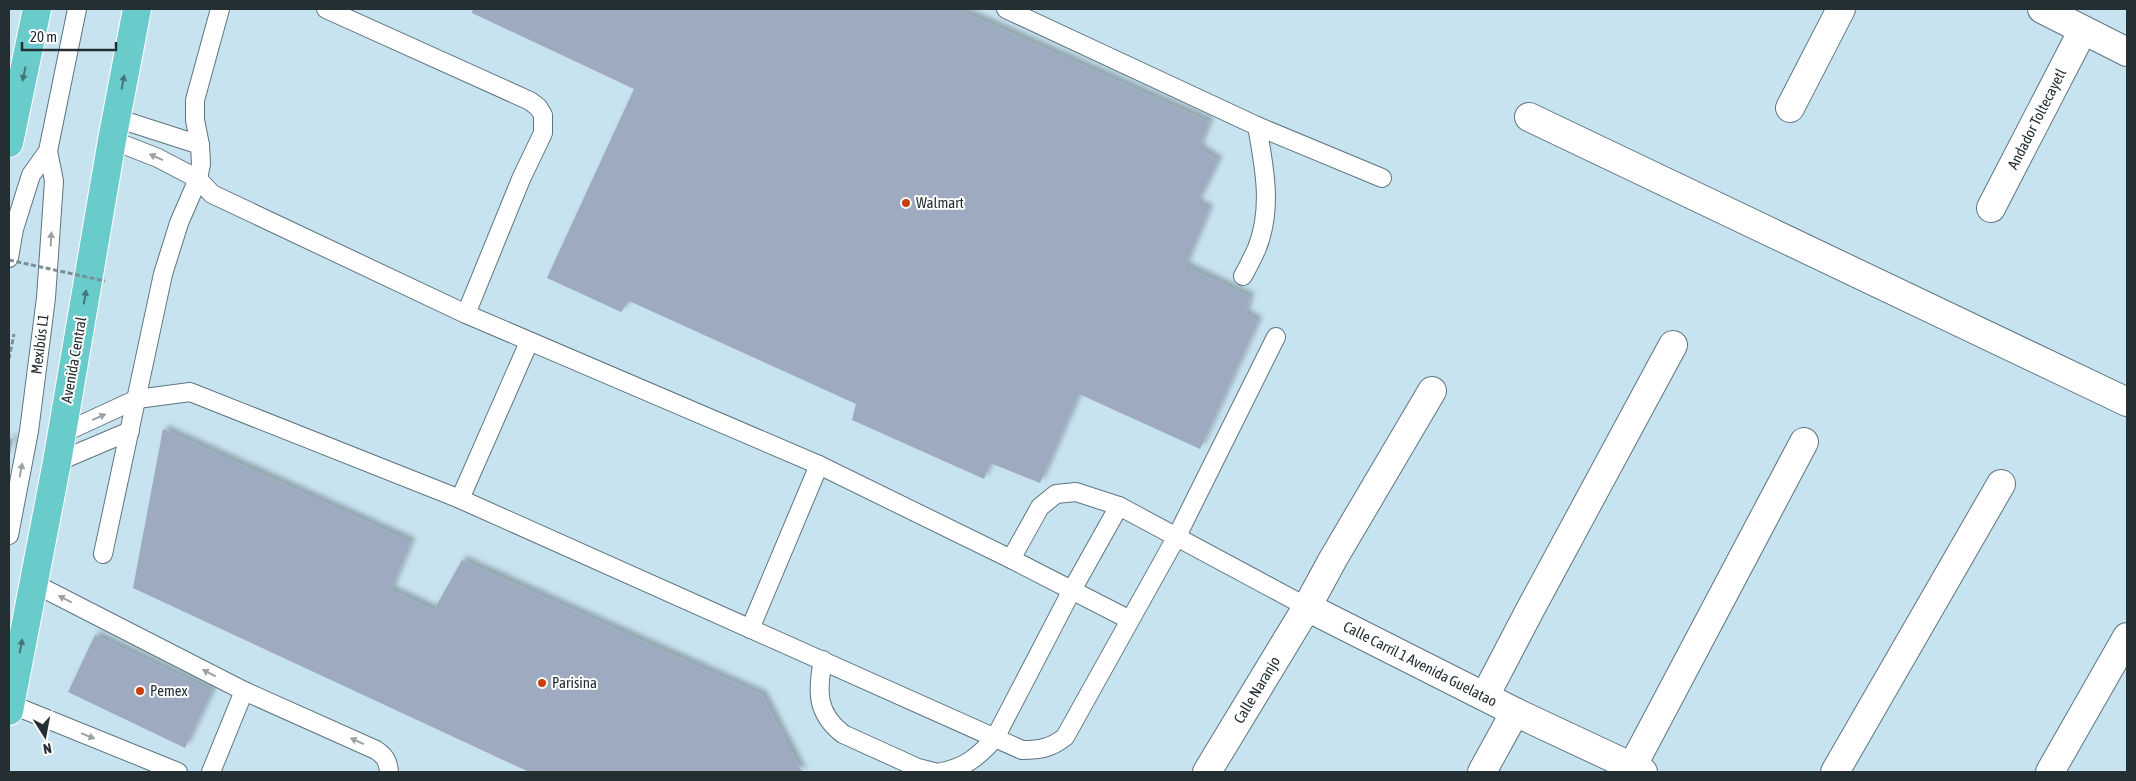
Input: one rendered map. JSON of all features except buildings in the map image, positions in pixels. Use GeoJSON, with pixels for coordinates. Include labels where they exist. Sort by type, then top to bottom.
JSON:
{"type":"FeatureCollection","features":[{"type":"Feature","properties":{"kind":"highway"},"geometry":{"type":"LineString","coordinates":[[9,143],[37,9]]}},
{"type":"Feature","properties":{"kind":"highway","name":"Avenida Central"},"geometry":{"type":"LineString","coordinates":[[9,708],[57,462],[114,129],[137,9]]}},
{"type":"Feature","properties":{"kind":"street"},"geometry":{"type":"LineString","coordinates":[[1790,108],[1841,9]]}},
{"type":"Feature","properties":{"kind":"street"},"geometry":{"type":"LineString","coordinates":[[2042,9],[2127,52]]}},
{"type":"Feature","properties":{"kind":"street","name":"Andador Toltecayetl"},"geometry":{"type":"LineString","coordinates":[[1991,208],[2083,30]]}},
{"type":"Feature","properties":{"kind":"street"},"geometry":{"type":"LineString","coordinates":[[1529,117],[2127,402]]}},
{"type":"Feature","properties":{"kind":"street"},"geometry":{"type":"LineString","coordinates":[[1486,696],[1531,608],[1673,345]]}},
{"type":"Feature","properties":{"kind":"street","name":"Calle Naranjo"},"geometry":{"type":"LineString","coordinates":[[1207,772],[1308,608],[1334,559],[1432,390]]}},
{"type":"Feature","properties":{"kind":"street"},"geometry":{"type":"LineString","coordinates":[[1637,770],[1804,442]]}},
{"type":"Feature","properties":{"kind":"street"},"geometry":{"type":"LineString","coordinates":[[1835,772],[2001,484]]}},
{"type":"Feature","properties":{"kind":"street","name":"Calle Carril 1 Avenida Guelatao"},"geometry":{"type":"LineString","coordinates":[[1308,608],[1637,770]]}},
{"type":"Feature","properties":{"kind":"street"},"geometry":{"type":"LineString","coordinates":[[2050,772],[2127,637]]}},
{"type":"Feature","properties":{"kind":"street"},"geometry":{"type":"LineString","coordinates":[[1482,772],[1516,712]]}},
{"type":"Feature","properties":{"kind":"lane","name":"Mexibús L1"},"geometry":{"type":"LineString","coordinates":[[9,535],[29,431],[50,264],[54,181],[48,152],[77,9]]}},
{"type":"Feature","properties":{"kind":"lane"},"geometry":{"type":"LineString","coordinates":[[103,554],[163,274],[179,223],[198,179],[201,164],[200,145],[195,120],[195,100],[220,9]]}},
{"type":"Feature","properties":{"kind":"lane"},"geometry":{"type":"LineString","coordinates":[[326,9],[530,101],[538,107],[543,115],[543,133],[521,179],[466,314]]}},
{"type":"Feature","properties":{"kind":"lane"},"geometry":{"type":"LineString","coordinates":[[1006,9],[1257,126],[1382,178]]}},
{"type":"Feature","properties":{"kind":"lane"},"geometry":{"type":"LineString","coordinates":[[1243,276],[1257,247],[1266,211],[1266,182],[1257,126]]}},
{"type":"Feature","properties":{"kind":"lane"},"geometry":{"type":"LineString","coordinates":[[114,129],[200,145]]}},
{"type":"Feature","properties":{"kind":"lane"},"geometry":{"type":"LineString","coordinates":[[114,129],[158,158],[198,179],[212,194],[466,314],[819,465],[1011,559],[1130,620]]}},
{"type":"Feature","properties":{"kind":"lane","name":"Mexibús L1"},"geometry":{"type":"LineString","coordinates":[[9,259],[14,229],[31,175],[48,152]]}},
{"type":"Feature","properties":{"kind":"lane"},"geometry":{"type":"LineString","coordinates":[[61,434],[137,399],[190,392],[460,499],[1022,750],[1040,750],[1054,746],[1065,738],[1177,536],[1276,337]]}},
{"type":"Feature","properties":{"kind":"lane"},"geometry":{"type":"LineString","coordinates":[[460,499],[529,342]]}},
{"type":"Feature","properties":{"kind":"lane"},"geometry":{"type":"LineString","coordinates":[[57,462],[130,431]]}},
{"type":"Feature","properties":{"kind":"lane"},"geometry":{"type":"LineString","coordinates":[[750,629],[819,465]]}},
{"type":"Feature","properties":{"kind":"lane","name":"Calle Carril 1 Avenida Guelatao"},"geometry":{"type":"LineString","coordinates":[[1011,559],[1040,507],[1056,494],[1076,492],[1119,506],[1308,608]]}},
{"type":"Feature","properties":{"kind":"lane"},"geometry":{"type":"LineString","coordinates":[[941,772],[965,765],[980,755],[995,738],[1072,590],[1119,506]]}},
{"type":"Feature","properties":{"kind":"lane"},"geometry":{"type":"LineString","coordinates":[[34,583],[244,691],[376,750],[383,755],[388,763],[389,772]]}},
{"type":"Feature","properties":{"kind":"lane"},"geometry":{"type":"LineString","coordinates":[[823,660],[819,682],[820,702],[833,726],[843,734],[918,768],[934,772]]}},
{"type":"Feature","properties":{"kind":"lane"},"geometry":{"type":"LineString","coordinates":[[212,772],[244,691]]}},
{"type":"Feature","properties":{"kind":"lane"},"geometry":{"type":"LineString","coordinates":[[9,708],[178,772]]}},
{"type":"Feature","properties":{"kind":"path"},"geometry":{"type":"LineString","coordinates":[[9,259],[104,282]]}},
{"type":"Feature","properties":{"kind":"place","name":"Walmart"},"geometry":{"type":"Point","coordinates":[906,203]}},
{"type":"Feature","properties":{"kind":"place","name":"Parisina"},"geometry":{"type":"Point","coordinates":[542,683]}},
{"type":"Feature","properties":{"kind":"place","name":"Pemex"},"geometry":{"type":"Point","coordinates":[140,691]}}]}
